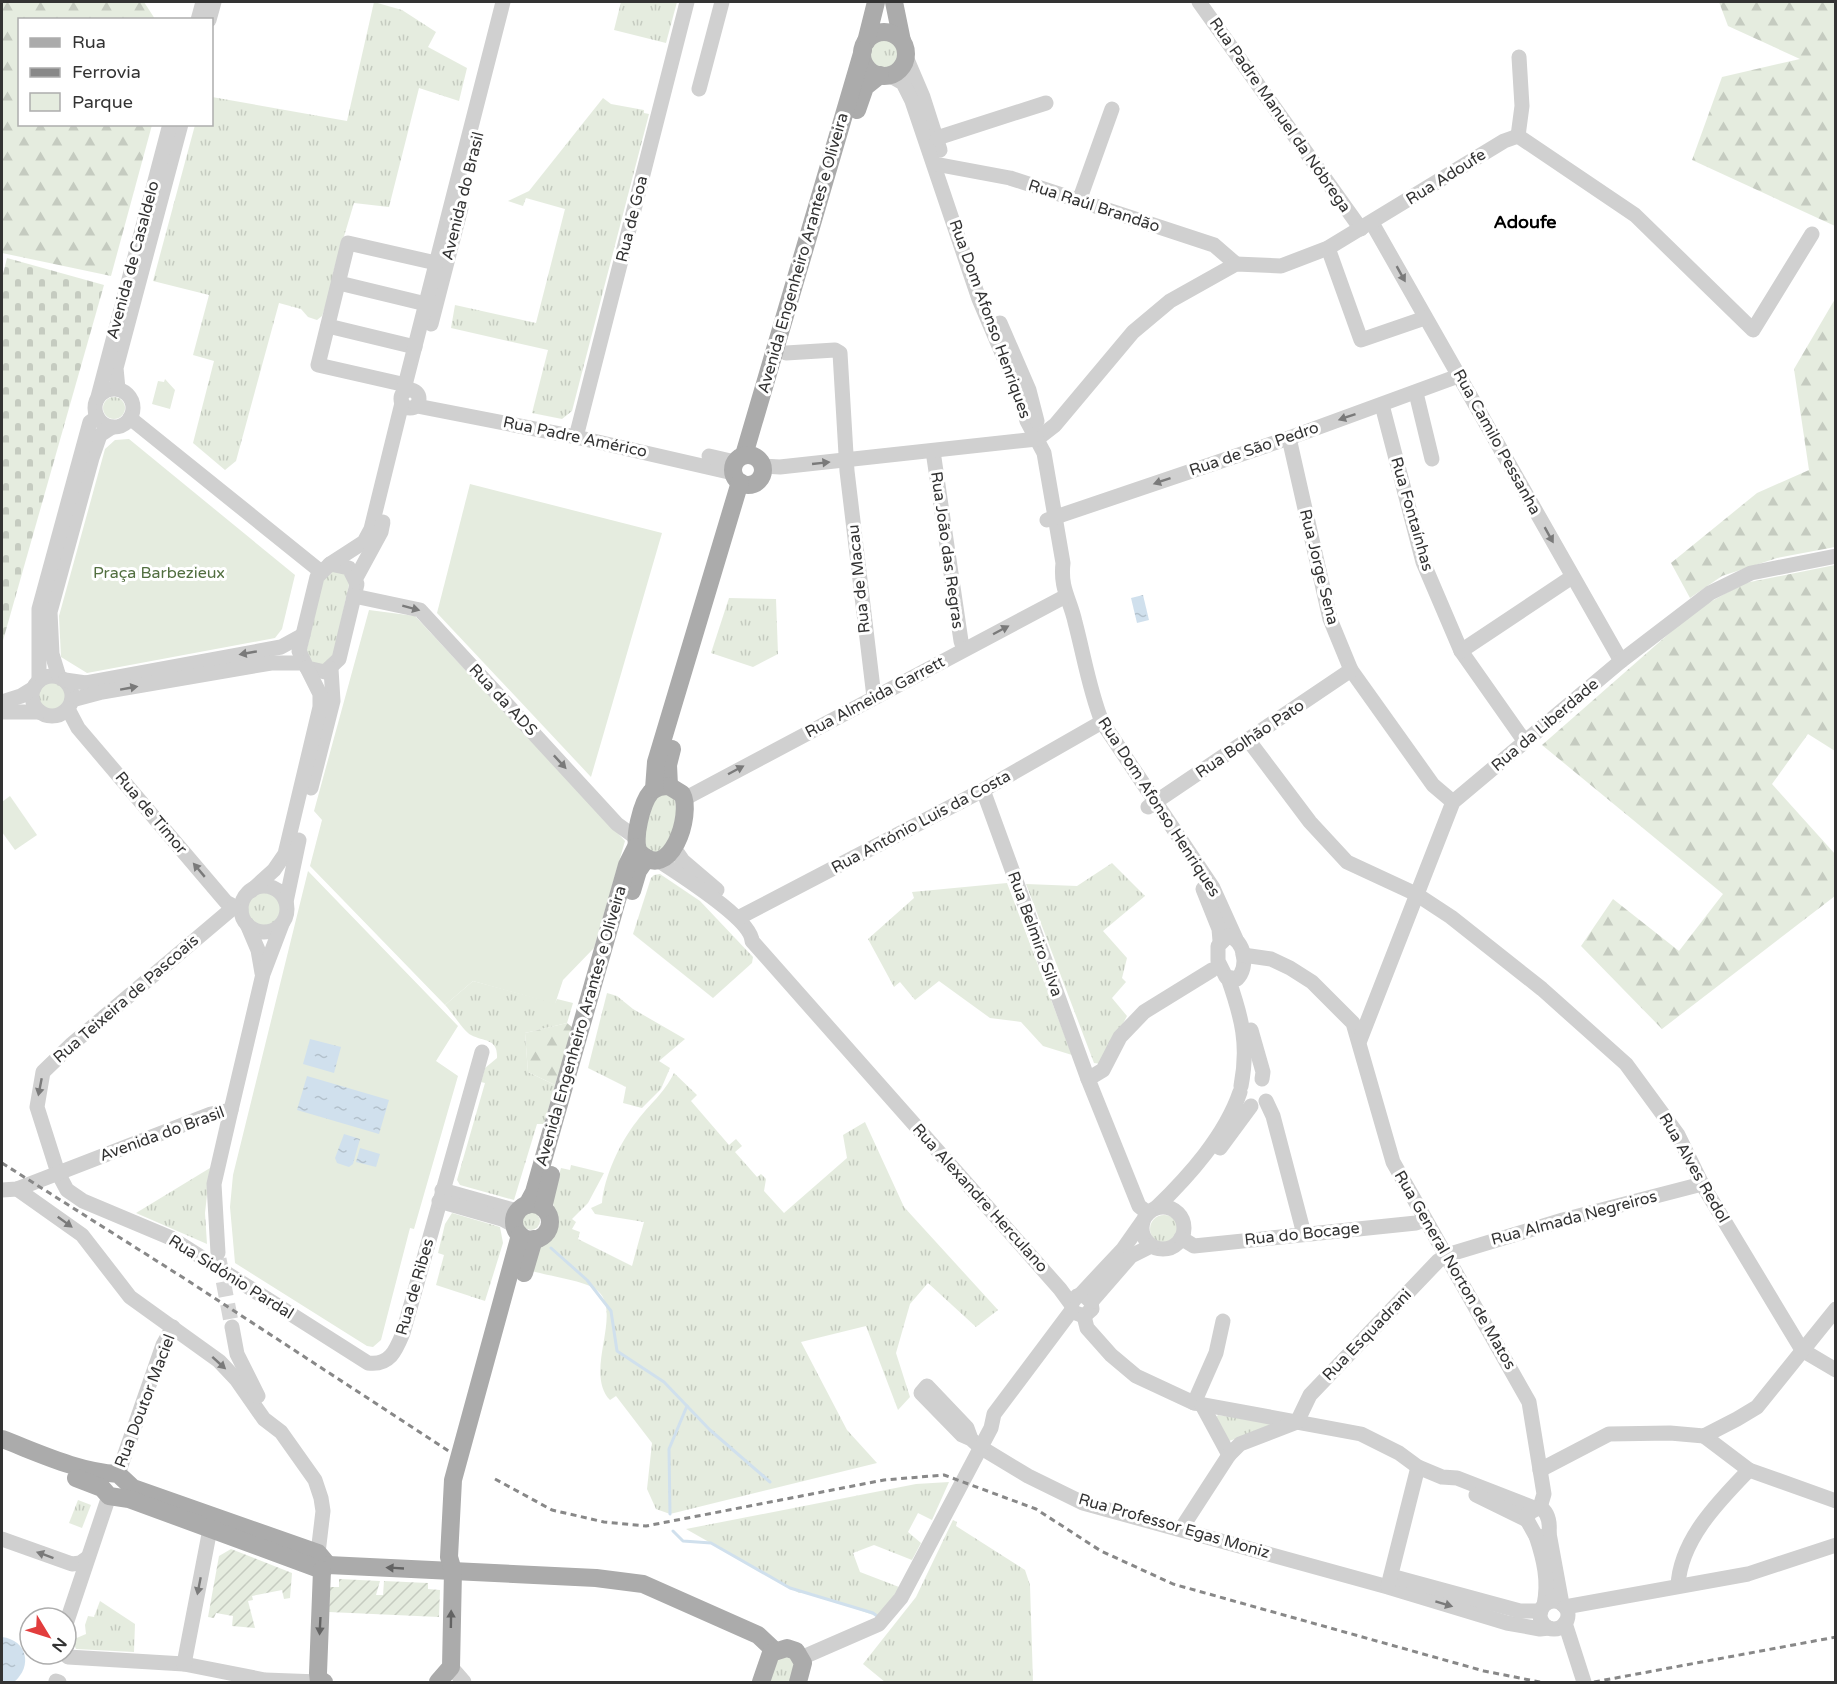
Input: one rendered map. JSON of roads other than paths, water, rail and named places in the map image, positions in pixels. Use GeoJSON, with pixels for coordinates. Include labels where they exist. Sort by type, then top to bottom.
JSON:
{"type":"FeatureCollection","features":[{"type":"Feature","properties":{"kind":"main road"},"geometry":{"type":"LineString","coordinates":[[864,46],[876,2]]}},
{"type":"Feature","properties":{"kind":"main road","name":"Rua Dom Afonso Henriques"},"geometry":{"type":"LineString","coordinates":[[894,2],[904,49]]}},
{"type":"Feature","properties":{"kind":"main road"},"geometry":{"type":"LineString","coordinates":[[864,46],[876,33],[884,32],[891,33],[904,49],[900,69],[885,75]]}},
{"type":"Feature","properties":{"kind":"main road","name":"Rua Dom Afonso Henriques"},"geometry":{"type":"LineString","coordinates":[[864,46],[862,57],[868,69],[885,75]]}},
{"type":"Feature","properties":{"kind":"main road","name":"Avenida Engenheiro Arantes e Oliveira"},"geometry":{"type":"LineString","coordinates":[[451,1667],[453,1570],[460,1556],[463,1499],[469,1462],[526,1221],[627,866],[644,851],[647,797],[661,788],[656,762],[746,468],[864,46]]}},
{"type":"Feature","properties":{"kind":"main road","name":"Avenida Engenheiro Arantes e Oliveira"},"geometry":{"type":"LineString","coordinates":[[746,468],[786,353],[861,95],[872,80],[885,75]]}},
{"type":"Feature","properties":{"kind":"main road"},"geometry":{"type":"LineString","coordinates":[[644,851],[667,856],[674,848],[686,809],[684,799],[678,790],[661,788]]}},
{"type":"Feature","properties":{"kind":"main road"},"geometry":{"type":"LineString","coordinates":[[2,1439],[114,1485],[210,1529],[323,1562],[596,1578],[644,1584],[758,1635],[774,1650]]}},
{"type":"Feature","properties":{"kind":"main road"},"geometry":{"type":"LineString","coordinates":[[2,1450],[114,1485],[133,1488],[323,1562]]}},
{"type":"Feature","properties":{"kind":"main road"},"geometry":{"type":"LineString","coordinates":[[323,1562],[319,1682],[324,1683]]}},
{"type":"Feature","properties":{"kind":"main road"},"geometry":{"type":"LineString","coordinates":[[761,1683],[767,1658],[774,1650],[787,1648],[801,1658],[803,1668],[798,1683]]}},
{"type":"Feature","properties":{"kind":"main road"},"geometry":{"type":"LineString","coordinates":[[438,1683],[451,1667]]}},
{"type":"Feature","properties":{"kind":"street"},"geometry":{"type":"LineString","coordinates":[[199,18],[203,2]]}},
{"type":"Feature","properties":{"kind":"street"},"geometry":{"type":"LineString","coordinates":[[210,18],[214,2]]}},
{"type":"Feature","properties":{"kind":"street","name":"Avenida do Brasil"},"geometry":{"type":"LineString","coordinates":[[325,567],[364,542],[371,529],[410,398],[415,347],[503,2]]}},
{"type":"Feature","properties":{"kind":"street","name":"Avenida do Brasil"},"geometry":{"type":"LineString","coordinates":[[9,1190],[32,1184],[211,1114],[231,1110],[263,974],[285,917],[286,902],[333,701],[331,669],[339,659],[356,578],[381,532],[410,398],[511,2]]}},
{"type":"Feature","properties":{"kind":"street","name":"Rua de Goa"},"geometry":{"type":"LineString","coordinates":[[577,432],[687,2]]}},
{"type":"Feature","properties":{"kind":"street"},"geometry":{"type":"LineString","coordinates":[[699,89],[722,2]]}},
{"type":"Feature","properties":{"kind":"street","name":"Rua Padre Manuel da Nóbrega"},"geometry":{"type":"LineString","coordinates":[[1199,2],[1366,226]]}},
{"type":"Feature","properties":{"kind":"street","name":"Rua Dom Afonso Henriques"},"geometry":{"type":"LineString","coordinates":[[904,49],[937,138],[940,165]]}},
{"type":"Feature","properties":{"kind":"street"},"geometry":{"type":"LineString","coordinates":[[1519,57],[1522,106],[1518,136],[1635,215],[1753,330],[1812,234]]}},
{"type":"Feature","properties":{"kind":"street","name":"Rua Dom Afonso Henriques"},"geometry":{"type":"LineString","coordinates":[[885,75],[908,89],[940,165],[969,248],[1029,390],[1038,424],[1037,439],[1044,453],[1051,518],[1063,563],[1062,576],[1067,601],[1066,620],[1083,699],[1152,805],[1206,894],[1228,940],[1243,955],[1243,971],[1232,979]]}},
{"type":"Feature","properties":{"kind":"street"},"geometry":{"type":"LineString","coordinates":[[937,138],[1046,103]]}},
{"type":"Feature","properties":{"kind":"street"},"geometry":{"type":"LineString","coordinates":[[1079,201],[1112,109]]}},
{"type":"Feature","properties":{"kind":"street","name":"Avenida de Casaldelo"},"geometry":{"type":"LineString","coordinates":[[36,684],[39,609],[90,422],[97,417],[94,407],[169,126]]}},
{"type":"Feature","properties":{"kind":"street","name":"Avenida de Casaldelo"},"geometry":{"type":"LineString","coordinates":[[130,418],[132,400],[118,389],[116,368],[180,126]]}},
{"type":"Feature","properties":{"kind":"street","name":"Rua Adoufe"},"geometry":{"type":"LineString","coordinates":[[1236,264],[1281,266],[1328,248],[1504,141],[1518,136]]}},
{"type":"Feature","properties":{"kind":"street","name":"Rua Raúl Brandão"},"geometry":{"type":"LineString","coordinates":[[940,165],[1010,178],[1214,245],[1236,264]]}},
{"type":"Feature","properties":{"kind":"street","name":"Rua Camilo Pessanha"},"geometry":{"type":"LineString","coordinates":[[1366,226],[1461,375],[1621,661]]}},
{"type":"Feature","properties":{"kind":"street","name":"Avenida do Brasil"},"geometry":{"type":"LineString","coordinates":[[410,398],[318,365],[348,243],[436,263]]}},
{"type":"Feature","properties":{"kind":"street"},"geometry":{"type":"LineString","coordinates":[[1328,248],[1361,340],[1425,318]]}},
{"type":"Feature","properties":{"kind":"street"},"geometry":{"type":"LineString","coordinates":[[1037,439],[1055,425],[1134,332],[1170,301],[1236,264]]}},
{"type":"Feature","properties":{"kind":"street"},"geometry":{"type":"LineString","coordinates":[[339,283],[426,304]]}},
{"type":"Feature","properties":{"kind":"street"},"geometry":{"type":"LineString","coordinates":[[328,326],[415,347]]}},
{"type":"Feature","properties":{"kind":"street","name":"Rua de Macau"},"geometry":{"type":"LineString","coordinates":[[786,353],[835,350],[840,353],[846,460],[874,697]]}},
{"type":"Feature","properties":{"kind":"street","name":"Rua de São Pedro"},"geometry":{"type":"LineString","coordinates":[[1051,518],[1289,438],[1461,375]]}},
{"type":"Feature","properties":{"kind":"street"},"geometry":{"type":"LineString","coordinates":[[98,397],[107,390],[118,389]]}},
{"type":"Feature","properties":{"kind":"street"},"geometry":{"type":"LineString","coordinates":[[1416,393],[1432,459]]}},
{"type":"Feature","properties":{"kind":"street","name":"Rua Padre Américo"},"geometry":{"type":"LineString","coordinates":[[410,398],[746,468],[846,460],[1037,439]]}},
{"type":"Feature","properties":{"kind":"street","name":"Rua Fontaínhas"},"geometry":{"type":"LineString","coordinates":[[1382,405],[1423,562],[1461,651],[1525,742]]}},
{"type":"Feature","properties":{"kind":"street"},"geometry":{"type":"LineString","coordinates":[[97,417],[112,427]]}},
{"type":"Feature","properties":{"kind":"street"},"geometry":{"type":"LineString","coordinates":[[70,705],[71,689],[62,678],[51,654],[50,612],[100,435],[112,427],[122,425],[130,418],[325,567],[349,567],[356,578]]}},
{"type":"Feature","properties":{"kind":"street","name":"Rua Jorge Sena"},"geometry":{"type":"LineString","coordinates":[[1289,438],[1330,619],[1351,670],[1433,785],[1453,802]]}},
{"type":"Feature","properties":{"kind":"street","name":"Rua João das Regras"},"geometry":{"type":"LineString","coordinates":[[933,451],[964,649]]}},
{"type":"Feature","properties":{"kind":"street","name":"Rua da Liberdade"},"geometry":{"type":"LineString","coordinates":[[1360,1040],[1453,802],[1689,607],[1731,582],[1771,568],[1836,556]]}},
{"type":"Feature","properties":{"kind":"street"},"geometry":{"type":"LineString","coordinates":[[282,924],[264,932],[241,914],[243,902],[251,891],[281,862],[285,854],[320,707],[320,694],[299,651],[325,567]]}},
{"type":"Feature","properties":{"kind":"street"},"geometry":{"type":"LineString","coordinates":[[1461,651],[1572,577]]}},
{"type":"Feature","properties":{"kind":"street","name":"Rua da ADS"},"geometry":{"type":"LineString","coordinates":[[354,596],[420,610],[644,851]]}},
{"type":"Feature","properties":{"kind":"street","name":"Rua Almeida Garrett"},"geometry":{"type":"LineString","coordinates":[[684,799],[964,649],[1067,601]]}},
{"type":"Feature","properties":{"kind":"street"},"geometry":{"type":"LineString","coordinates":[[2,702],[21,696],[48,676],[86,683],[273,649],[303,635]]}},
{"type":"Feature","properties":{"kind":"street"},"geometry":{"type":"LineString","coordinates":[[2,712],[39,712],[57,716],[70,705],[102,692],[271,663],[305,665],[319,672],[331,669]]}},
{"type":"Feature","properties":{"kind":"street","name":"Rua Bolhão Pato"},"geometry":{"type":"LineString","coordinates":[[1152,805],[1351,670]]}},
{"type":"Feature","properties":{"kind":"street"},"geometry":{"type":"LineString","coordinates":[[36,684],[33,701],[39,712]]}},
{"type":"Feature","properties":{"kind":"street","name":"Rua de Timor"},"geometry":{"type":"LineString","coordinates":[[70,705],[78,728],[226,902],[241,914]]}},
{"type":"Feature","properties":{"kind":"street","name":"Rua António Luis da Costa"},"geometry":{"type":"LineString","coordinates":[[734,915],[983,790],[1098,725]]}},
{"type":"Feature","properties":{"kind":"street","name":"Rua Alves Redol"},"geometry":{"type":"LineString","coordinates":[[1249,741],[1310,822],[1347,862],[1416,894],[1451,916],[1542,989],[1626,1064],[1678,1135],[1702,1184],[1802,1350],[1836,1370]]}},
{"type":"Feature","properties":{"kind":"street","name":"Rua Belmiro Silva"},"geometry":{"type":"LineString","coordinates":[[983,790],[1088,1079],[1139,1206],[1149,1215]]}},
{"type":"Feature","properties":{"kind":"street","name":"Rua Alexandre Herculano"},"geometry":{"type":"LineString","coordinates":[[674,848],[683,861],[730,904],[734,915]]}},
{"type":"Feature","properties":{"kind":"street","name":"Rua Alexandre Herculano"},"geometry":{"type":"LineString","coordinates":[[644,851],[734,915],[751,934],[752,941],[891,1091],[1079,1306],[1087,1328],[1111,1355],[1136,1376],[1198,1404],[1361,1434],[1399,1453],[1418,1467],[1442,1477],[1451,1485],[1493,1501],[1534,1512]]}},
{"type":"Feature","properties":{"kind":"street"},"geometry":{"type":"LineString","coordinates":[[251,891],[268,887],[279,892],[286,902]]}},
{"type":"Feature","properties":{"kind":"street","name":"Avenida do Brasil"},"geometry":{"type":"LineString","coordinates":[[241,914],[258,950],[263,974]]}},
{"type":"Feature","properties":{"kind":"street","name":"Rua Teixeira de Pascoais"},"geometry":{"type":"LineString","coordinates":[[58,1173],[38,1107],[43,1072],[81,1036],[241,914]]}},
{"type":"Feature","properties":{"kind":"street","name":"Rua Dom Afonso Henriques"},"geometry":{"type":"LineString","coordinates":[[1228,940],[1218,961],[1222,971],[1232,979],[1263,1072],[1262,1079],[1269,1089],[1266,1101],[1273,1116],[1304,1234]]}},
{"type":"Feature","properties":{"kind":"street","name":"Rua General Norton de Matos"},"geometry":{"type":"LineString","coordinates":[[1243,955],[1271,959],[1290,968],[1312,982],[1353,1023],[1360,1040],[1394,1162],[1424,1220],[1447,1255],[1530,1402],[1544,1494],[1534,1512],[1563,1606]]}},
{"type":"Feature","properties":{"kind":"street"},"geometry":{"type":"LineString","coordinates":[[1088,1079],[1103,1070],[1120,1037],[1144,1012],[1212,970]]}},
{"type":"Feature","properties":{"kind":"street","name":"Rua Dom Afonso Henriques"},"geometry":{"type":"LineString","coordinates":[[801,1658],[869,1629],[889,1615],[901,1598],[976,1443],[1001,1419],[1079,1306],[1149,1215],[1215,1140],[1235,1107],[1241,1089],[1246,1046],[1232,979]]}},
{"type":"Feature","properties":{"kind":"street"},"geometry":{"type":"LineString","coordinates":[[1353,1023],[1373,1011]]}},
{"type":"Feature","properties":{"kind":"street","name":"Rua de Ribes"},"geometry":{"type":"LineString","coordinates":[[377,1364],[392,1356],[403,1333],[482,1052]]}},
{"type":"Feature","properties":{"kind":"street"},"geometry":{"type":"LineString","coordinates":[[1251,1106],[1242,1098],[1241,1089],[1250,1078],[1262,1079]]}},
{"type":"Feature","properties":{"kind":"street"},"geometry":{"type":"LineString","coordinates":[[1174,1211],[1179,1199],[1251,1106],[1260,1105],[1266,1101]]}},
{"type":"Feature","properties":{"kind":"street"},"geometry":{"type":"LineString","coordinates":[[218,1253],[214,1184],[231,1110]]}},
{"type":"Feature","properties":{"kind":"street","name":"Rua Sidónio Pardal"},"geometry":{"type":"LineString","coordinates":[[58,1173],[67,1190],[83,1201],[171,1238],[369,1363],[377,1364]]}},
{"type":"Feature","properties":{"kind":"street","name":"Rua Almada Negreiros"},"geometry":{"type":"LineString","coordinates":[[1447,1255],[1529,1229],[1702,1184]]}},
{"type":"Feature","properties":{"kind":"street"},"geometry":{"type":"LineString","coordinates":[[9,1190],[82,1235],[130,1298],[219,1361],[236,1379],[264,1419],[281,1432]]}},
{"type":"Feature","properties":{"kind":"street"},"geometry":{"type":"LineString","coordinates":[[441,1195],[526,1221]]}},
{"type":"Feature","properties":{"kind":"street"},"geometry":{"type":"LineString","coordinates":[[1151,1246],[1144,1238],[1149,1215],[1166,1207],[1174,1211],[1184,1226],[1181,1238]]}},
{"type":"Feature","properties":{"kind":"street","name":"Rua do Bocage"},"geometry":{"type":"LineString","coordinates":[[1181,1238],[1194,1246],[1416,1223],[1424,1220]]}},
{"type":"Feature","properties":{"kind":"street","name":"Rua Dom Afonso Henriques"},"geometry":{"type":"LineString","coordinates":[[1079,1306],[1131,1256],[1151,1246],[1168,1249],[1181,1238]]}},
{"type":"Feature","properties":{"kind":"street","name":"Rua Esquadrani"},"geometry":{"type":"LineString","coordinates":[[1297,1422],[1310,1395],[1438,1261],[1447,1255]]}},
{"type":"Feature","properties":{"kind":"street"},"geometry":{"type":"LineString","coordinates":[[1540,1470],[1609,1434],[1704,1436],[1756,1407],[1836,1309]]}},
{"type":"Feature","properties":{"kind":"street"},"geometry":{"type":"LineString","coordinates":[[1223,1321],[1216,1353],[1198,1404],[1229,1455]]}},
{"type":"Feature","properties":{"kind":"street","name":"Rua Doutor Maciel"},"geometry":{"type":"LineString","coordinates":[[72,1606],[162,1345],[173,1327]]}},
{"type":"Feature","properties":{"kind":"street"},"geometry":{"type":"LineString","coordinates":[[232,1327],[237,1354],[246,1372],[281,1432],[315,1480],[323,1510],[323,1562]]}},
{"type":"Feature","properties":{"kind":"street"},"geometry":{"type":"LineString","coordinates":[[1181,1528],[1229,1455],[1240,1444],[1297,1422]]}},
{"type":"Feature","properties":{"kind":"street"},"geometry":{"type":"LineString","coordinates":[[1704,1436],[1749,1470],[1836,1501]]}},
{"type":"Feature","properties":{"kind":"street","name":"Rua Professor Egas Moniz"},"geometry":{"type":"LineString","coordinates":[[976,1443],[1028,1476],[1083,1503],[1389,1582],[1520,1611],[1543,1608]]}},
{"type":"Feature","properties":{"kind":"street"},"geometry":{"type":"LineString","coordinates":[[1389,1582],[1418,1467]]}},
{"type":"Feature","properties":{"kind":"street"},"geometry":{"type":"LineString","coordinates":[[1678,1586],[1684,1560],[1701,1526],[1718,1503],[1749,1470]]}},
{"type":"Feature","properties":{"kind":"street","name":"Rua General Norton de Matos"},"geometry":{"type":"LineString","coordinates":[[1534,1512],[1548,1516],[1542,1535],[1547,1588],[1543,1608]]}},
{"type":"Feature","properties":{"kind":"street"},"geometry":{"type":"LineString","coordinates":[[184,1665],[210,1529]]}},
{"type":"Feature","properties":{"kind":"street"},"geometry":{"type":"LineString","coordinates":[[2,1539],[72,1564],[87,1558]]}},
{"type":"Feature","properties":{"kind":"street"},"geometry":{"type":"LineString","coordinates":[[1557,1626],[1542,1622],[1543,1608],[1552,1602],[1563,1606],[1748,1574],[1836,1545]]}},
{"type":"Feature","properties":{"kind":"street","name":"Rua Professor Egas Moniz"},"geometry":{"type":"LineString","coordinates":[[1389,1582],[1507,1623],[1540,1629],[1557,1626]]}},
{"type":"Feature","properties":{"kind":"street"},"geometry":{"type":"LineString","coordinates":[[1557,1626],[1568,1614],[1563,1606]]}},
{"type":"Feature","properties":{"kind":"street"},"geometry":{"type":"LineString","coordinates":[[1557,1626],[1578,1677]]}},
{"type":"Feature","properties":{"kind":"street"},"geometry":{"type":"LineString","coordinates":[[78,1658],[184,1665],[210,1677],[319,1682]]}},
{"type":"Feature","properties":{"kind":"street"},"geometry":{"type":"LineString","coordinates":[[451,1667],[464,1683]]}},
{"type":"Feature","properties":{"kind":"water"},"geometry":{"type":"Polygon","coordinates":[[[1143,595],[1149,620],[1137,623],[1131,598],[1143,595]]]}},
{"type":"Feature","properties":{"kind":"water"},"geometry":{"type":"Polygon","coordinates":[[[310,1039],[341,1047],[334,1073],[303,1064],[310,1039]]]}},
{"type":"Feature","properties":{"kind":"water"},"geometry":{"type":"Polygon","coordinates":[[[307,1076],[389,1100],[379,1134],[297,1110],[307,1076]]]}},
{"type":"Feature","properties":{"kind":"water"},"geometry":{"type":"Polygon","coordinates":[[[344,1134],[360,1139],[353,1164],[349,1167],[337,1163],[335,1158],[344,1134]]]}},
{"type":"Feature","properties":{"kind":"water"},"geometry":{"type":"Polygon","coordinates":[[[360,1148],[380,1154],[376,1167],[356,1162],[360,1148]]]}},
{"type":"Feature","properties":{"kind":"water"},"geometry":{"type":"Polygon","coordinates":[[[2,1637],[18,1644],[18,1666],[24,1666],[14,1682],[2,1682],[2,1637]]]}},
{"type":"Feature","properties":{"kind":"waterway"},"geometry":{"type":"LineString","coordinates":[[551,1248],[587,1280],[611,1311],[617,1351],[664,1382],[710,1430],[770,1482]]}},
{"type":"Feature","properties":{"kind":"waterway"},"geometry":{"type":"LineString","coordinates":[[670,1514],[669,1449],[687,1406]]}},
{"type":"Feature","properties":{"kind":"waterway"},"geometry":{"type":"LineString","coordinates":[[673,1531],[683,1541],[711,1543],[790,1588],[877,1616]]}},
{"type":"Feature","properties":{"kind":"tunnel"},"geometry":{"type":"LineString","coordinates":[[219,1259],[232,1327]]}},
{"type":"Feature","properties":{"kind":"railway"},"geometry":{"type":"LineString","coordinates":[[2,1163],[190,1282],[450,1452]]}},
{"type":"Feature","properties":{"kind":"railway"},"geometry":{"type":"LineString","coordinates":[[495,1479],[552,1510],[604,1522],[646,1526],[884,1480],[944,1475],[1036,1509],[1101,1551],[1173,1584],[1484,1671],[1540,1682]]}},
{"type":"Feature","properties":{"kind":"railway"},"geometry":{"type":"LineString","coordinates":[[1594,1682],[1836,1637]]}},
{"type":"Feature","properties":{"kind":"district","name":"Adoufe"},"geometry":{"type":"Point","coordinates":[1525,222]}},
{"type":"Feature","properties":{"kind":"park label","name":"Praça Barbezieux"},"geometry":{"type":"Point","coordinates":[159,573]}}]}
